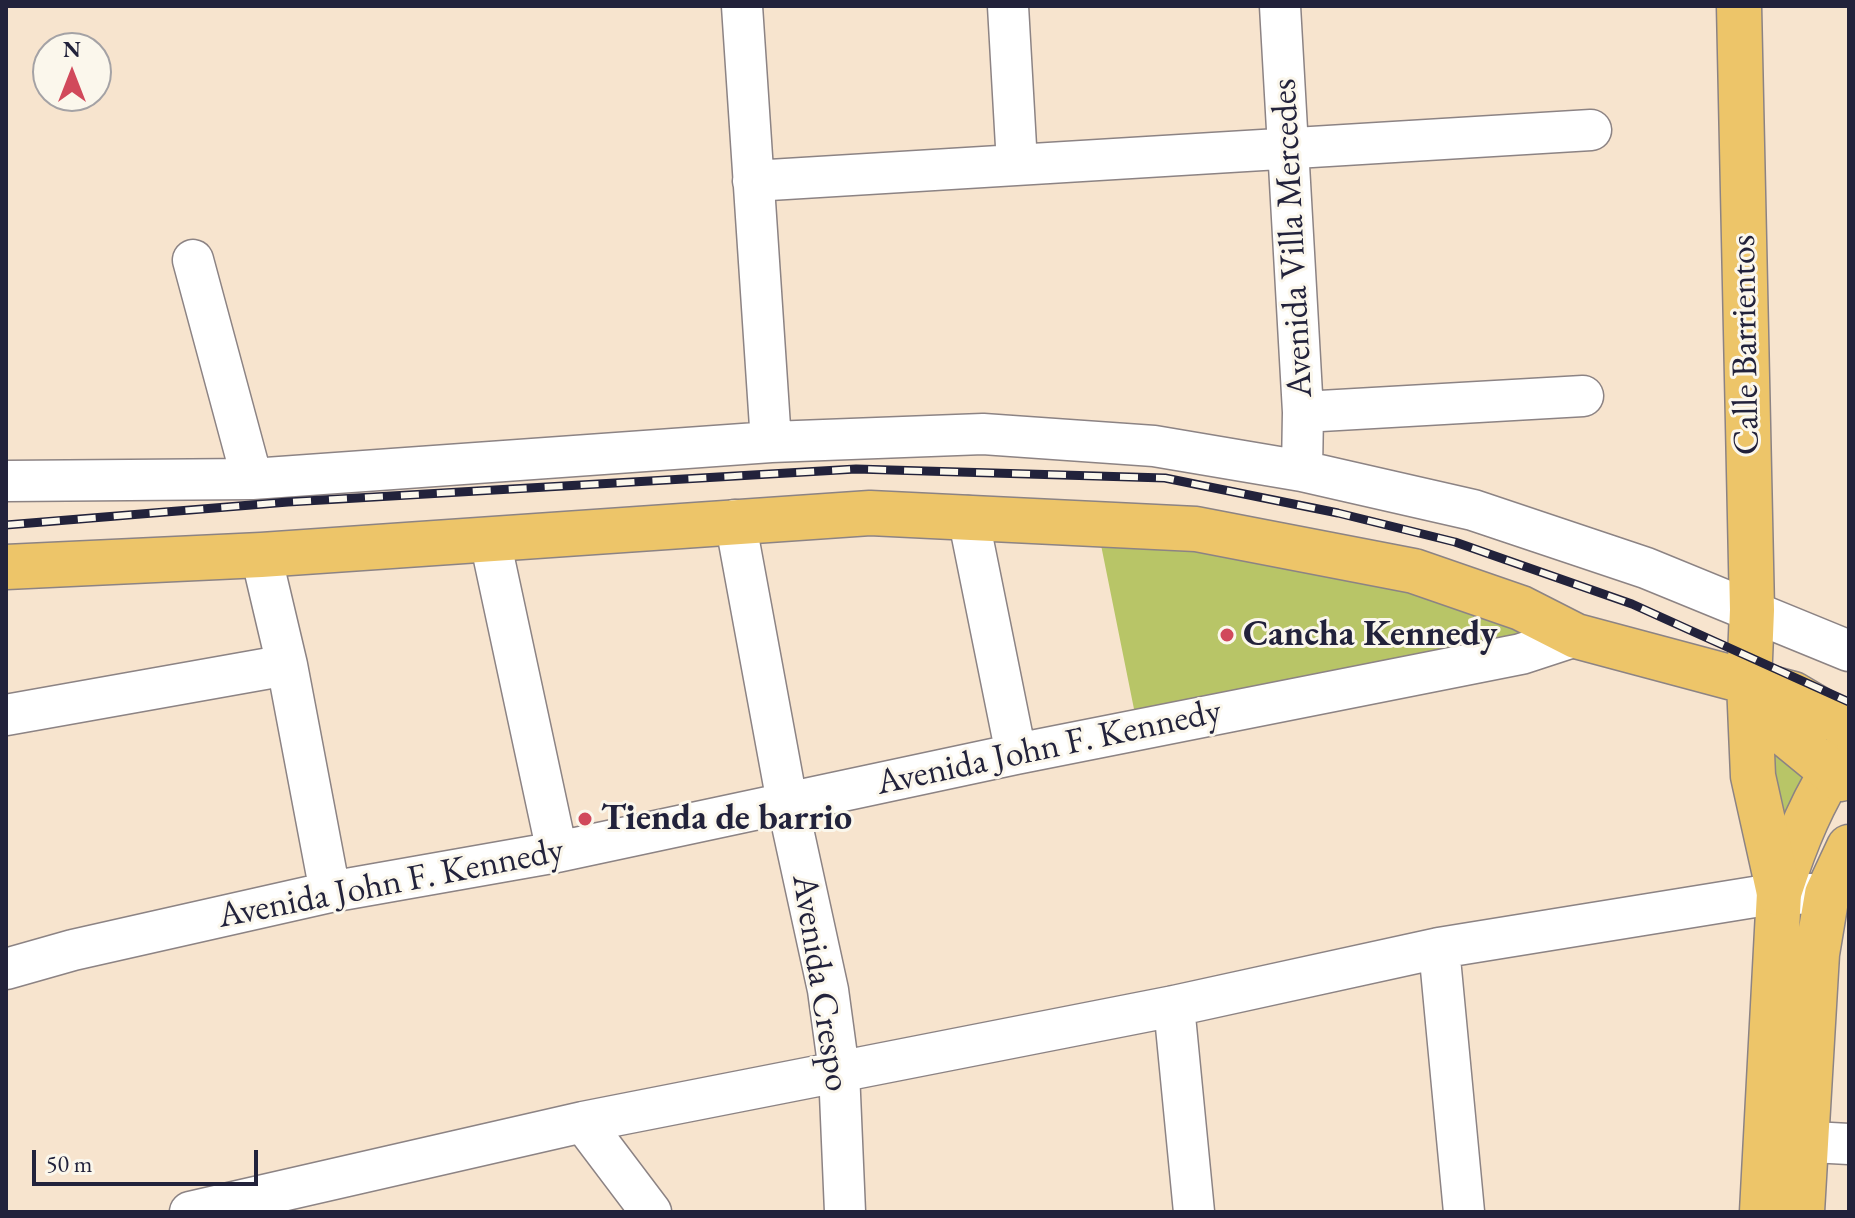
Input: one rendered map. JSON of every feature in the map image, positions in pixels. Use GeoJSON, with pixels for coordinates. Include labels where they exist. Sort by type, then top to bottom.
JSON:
{"type":"FeatureCollection","features":[{"type":"Feature","properties":{"kind":"main road","name":"Calle Barrientos"},"geometry":{"type":"LineString","coordinates":[[1739,6],[1753,776],[1779,893]]}},
{"type":"Feature","properties":{"kind":"main road"},"geometry":{"type":"LineString","coordinates":[[6,567],[261,555],[870,513],[1196,529],[1414,571],[1521,608],[1576,636],[1793,694],[1844,761],[1793,847],[1779,893],[1784,1141],[1802,1212]]}},
{"type":"Feature","properties":{"kind":"main road"},"geometry":{"type":"LineString","coordinates":[[1762,1212],[1784,1141],[1817,954],[1838,896],[1849,847]]}},
{"type":"Feature","properties":{"kind":"street"},"geometry":{"type":"LineString","coordinates":[[742,6],[771,442]]}},
{"type":"Feature","properties":{"kind":"street"},"geometry":{"type":"LineString","coordinates":[[1008,6],[1017,164]]}},
{"type":"Feature","properties":{"kind":"street","name":"Avenida Villa Mercedes"},"geometry":{"type":"LineString","coordinates":[[1280,6],[1303,412],[1302,471]]}},
{"type":"Feature","properties":{"kind":"street"},"geometry":{"type":"LineString","coordinates":[[753,181],[1591,130]]}},
{"type":"Feature","properties":{"kind":"street"},"geometry":{"type":"LineString","coordinates":[[193,260],[252,479]]}},
{"type":"Feature","properties":{"kind":"street"},"geometry":{"type":"LineString","coordinates":[[1303,412],[1583,396]]}},
{"type":"Feature","properties":{"kind":"street"},"geometry":{"type":"LineString","coordinates":[[6,481],[252,479],[771,442],[983,434],[1154,446],[1302,471],[1473,510],[1646,568],[1849,651]]}},
{"type":"Feature","properties":{"kind":"street"},"geometry":{"type":"LineString","coordinates":[[968,516],[1016,754]]}},
{"type":"Feature","properties":{"kind":"street","name":"Avenida Crespo"},"geometry":{"type":"LineString","coordinates":[[735,520],[787,802],[828,990],[839,1071],[845,1212]]}},
{"type":"Feature","properties":{"kind":"street"},"geometry":{"type":"LineString","coordinates":[[490,540],[557,852]]}},
{"type":"Feature","properties":{"kind":"street"},"geometry":{"type":"LineString","coordinates":[[261,555],[287,665],[330,892]]}},
{"type":"Feature","properties":{"kind":"street","name":"Avenida John F. Kennedy"},"geometry":{"type":"LineString","coordinates":[[6,969],[73,950],[330,892],[557,852],[1016,754],[1521,654],[1576,636]]}},
{"type":"Feature","properties":{"kind":"street"},"geometry":{"type":"LineString","coordinates":[[6,715],[287,665]]}},
{"type":"Feature","properties":{"kind":"street"},"geometry":{"type":"LineString","coordinates":[[190,1212],[302,1200],[583,1122],[1174,1006],[1439,948],[1779,893],[1838,896]]}},
{"type":"Feature","properties":{"kind":"street"},"geometry":{"type":"LineString","coordinates":[[1439,948],[1464,1212]]}},
{"type":"Feature","properties":{"kind":"street"},"geometry":{"type":"LineString","coordinates":[[1174,1006],[1194,1212]]}},
{"type":"Feature","properties":{"kind":"street"},"geometry":{"type":"LineString","coordinates":[[583,1122],[651,1212]]}},
{"type":"Feature","properties":{"kind":"street"},"geometry":{"type":"LineString","coordinates":[[1784,1141],[1849,1144]]}},
{"type":"Feature","properties":{"kind":"green space"},"geometry":{"type":"Polygon","coordinates":[[[1099,535],[1255,554],[1405,591],[1529,635],[1135,714],[1099,535]]]}},
{"type":"Feature","properties":{"kind":"green space"},"geometry":{"type":"Polygon","coordinates":[[[1769,736],[1814,769],[1780,830],[1769,736]]]}},
{"type":"Feature","properties":{"kind":"railway"},"geometry":{"type":"LineString","coordinates":[[6,525],[288,502],[856,469],[1165,478],[1338,513],[1455,542],[1632,604],[1849,702]]}},
{"type":"Feature","properties":{"kind":"place","name":"Cancha Kennedy"},"geometry":{"type":"Point","coordinates":[1227,635]}},
{"type":"Feature","properties":{"kind":"place","name":"Tienda de barrio"},"geometry":{"type":"Point","coordinates":[585,819]}}]}
